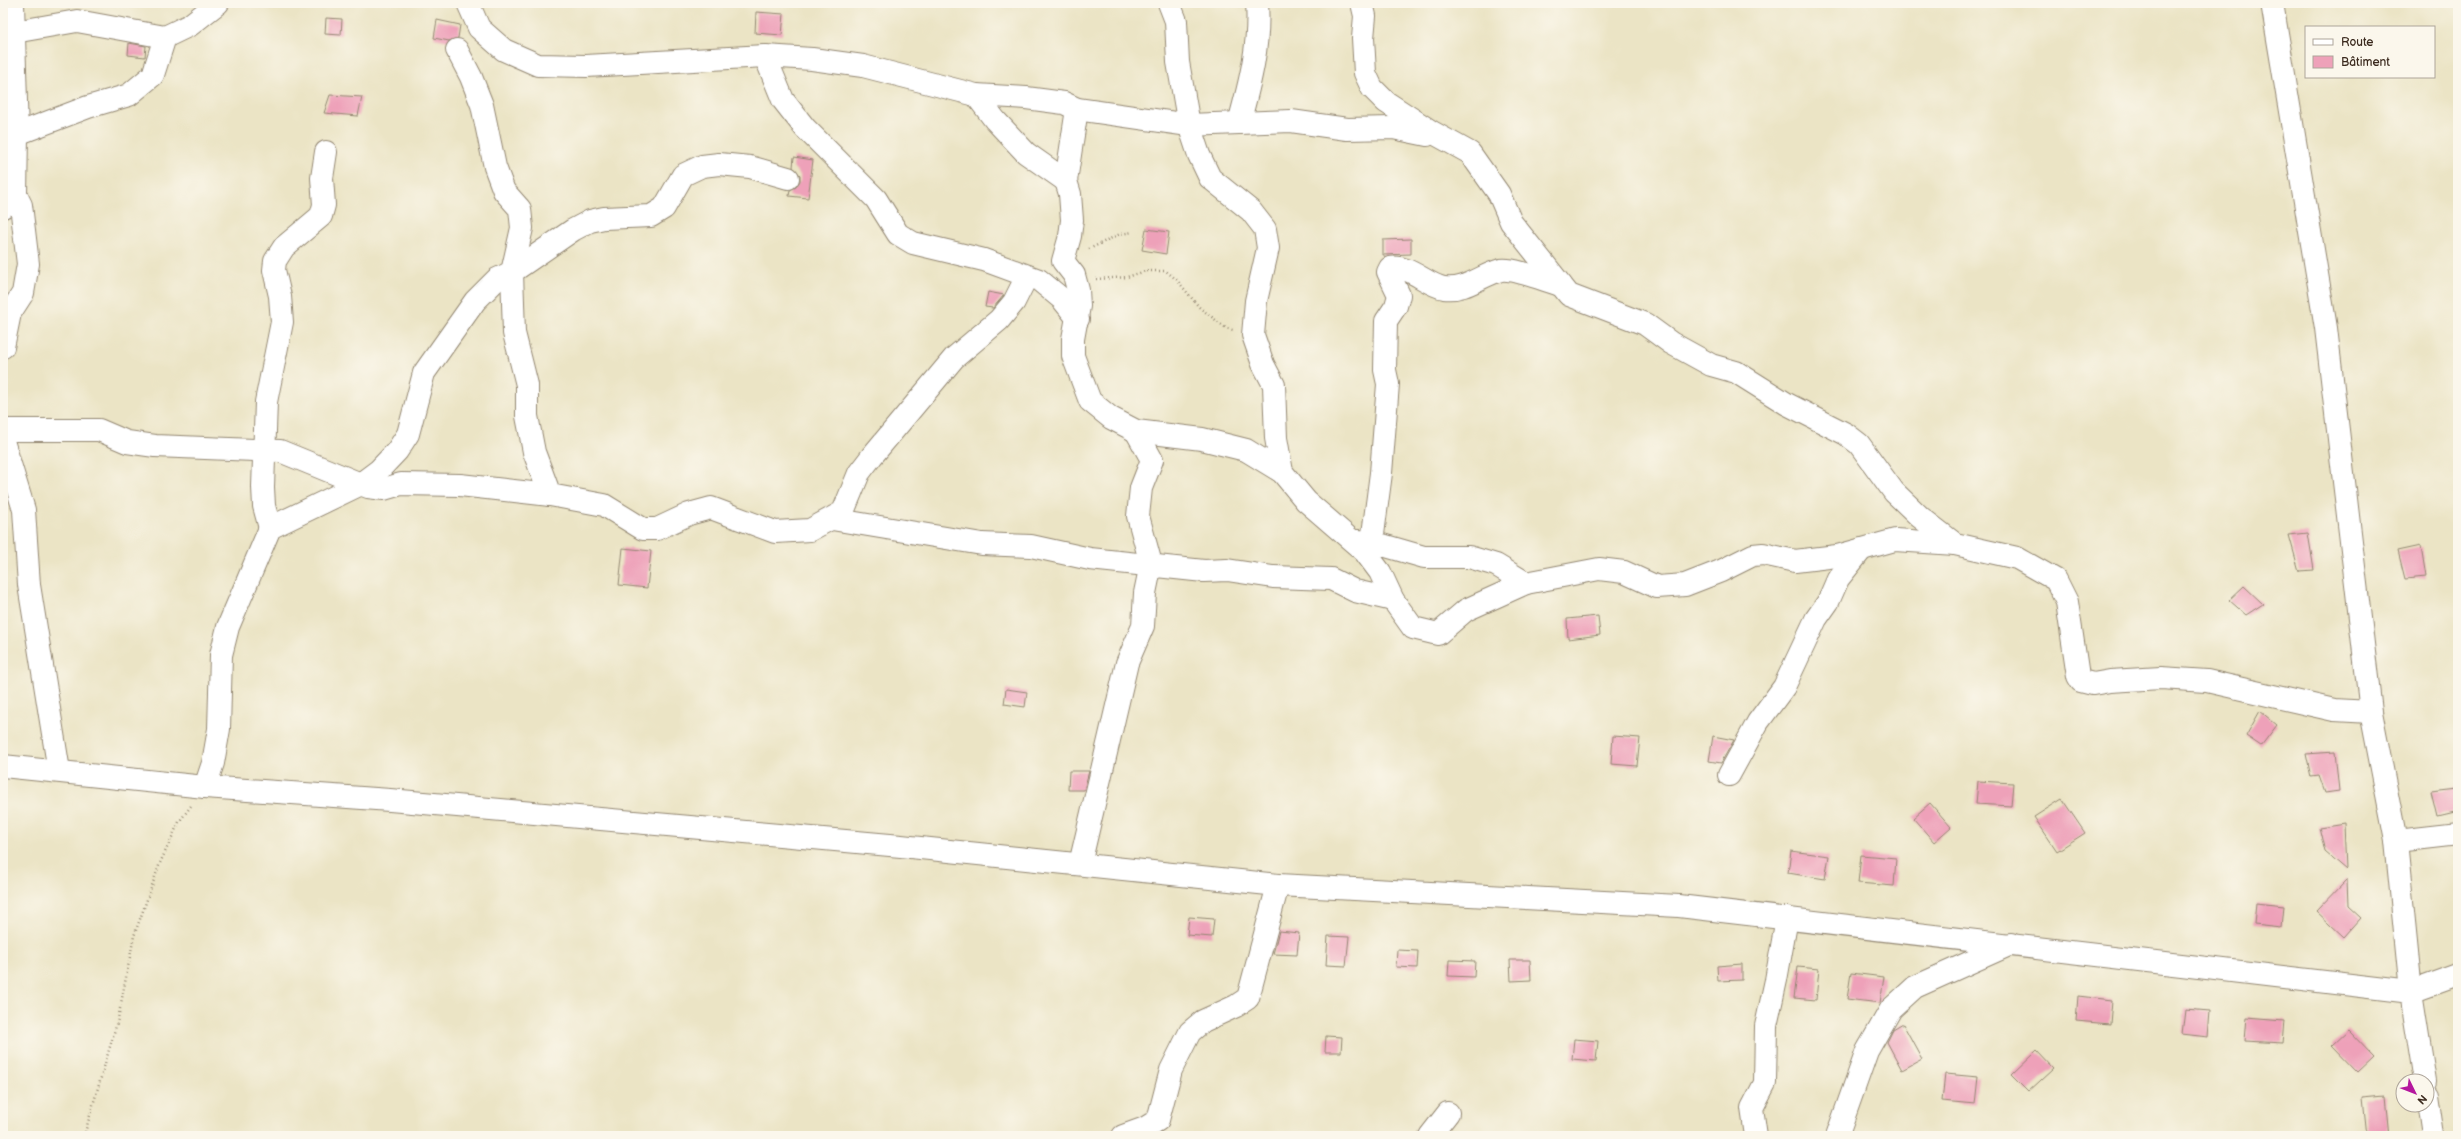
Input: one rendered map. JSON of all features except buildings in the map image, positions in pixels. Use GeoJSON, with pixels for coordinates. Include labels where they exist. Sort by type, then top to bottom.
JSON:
{"type":"FeatureCollection","features":[{"type":"Feature","properties":{"kind":"street"},"geometry":{"type":"LineString","coordinates":[[3,347],[10,313],[23,293],[28,264],[21,205],[9,201],[17,134],[13,3]]}},
{"type":"Feature","properties":{"kind":"street"},"geometry":{"type":"LineString","coordinates":[[14,32],[77,21],[165,37],[190,25],[218,3]]}},
{"type":"Feature","properties":{"kind":"street"},"geometry":{"type":"LineString","coordinates":[[468,3],[479,28],[504,50],[538,65],[586,66],[765,56],[863,66],[976,94],[1026,98],[1064,104],[1077,109],[1189,125],[1291,121],[1347,129],[1392,128],[1448,140]]}},
{"type":"Feature","properties":{"kind":"street"},"geometry":{"type":"LineString","coordinates":[[1169,3],[1176,21],[1178,62],[1189,125],[1210,178],[1250,211],[1265,229],[1268,248],[1256,301],[1253,335],[1263,364],[1274,385],[1275,425],[1282,472]]}},
{"type":"Feature","properties":{"kind":"street"},"geometry":{"type":"LineString","coordinates":[[1239,123],[1250,81],[1259,29],[1257,3]]}},
{"type":"Feature","properties":{"kind":"street"},"geometry":{"type":"LineString","coordinates":[[1362,3],[1365,16],[1363,38],[1364,73],[1372,88],[1386,102],[1432,132],[1470,154],[1499,194],[1511,222],[1569,295],[1645,324],[1671,343],[1710,365],[1736,372],[1787,404],[1846,434],[1859,444],[1894,492],[1920,517],[1955,544]]}},
{"type":"Feature","properties":{"kind":"street"},"geometry":{"type":"LineString","coordinates":[[2272,3],[2326,328],[2371,712],[2396,841],[2411,992],[2424,1073]]}},
{"type":"Feature","properties":{"kind":"street"},"geometry":{"type":"LineString","coordinates":[[17,134],[129,95],[153,75],[165,37]]}},
{"type":"Feature","properties":{"kind":"street"},"geometry":{"type":"LineString","coordinates":[[457,50],[471,77],[482,105],[495,167],[504,191],[520,209],[522,228],[512,272],[514,333],[527,385],[527,416],[534,452],[550,495]]}},
{"type":"Feature","properties":{"kind":"street"},"geometry":{"type":"LineString","coordinates":[[765,56],[783,100],[805,128],[876,199],[898,234],[913,243],[984,260],[1039,280],[1062,299],[1078,319]]}},
{"type":"Feature","properties":{"kind":"street"},"geometry":{"type":"LineString","coordinates":[[976,94],[995,120],[1026,152],[1066,181]]}},
{"type":"Feature","properties":{"kind":"street"},"geometry":{"type":"LineString","coordinates":[[1077,109],[1066,181],[1070,194],[1072,220],[1063,261],[1074,275],[1080,306],[1073,339],[1073,356],[1090,401],[1111,418],[1136,431],[1202,439],[1246,450],[1282,472],[1306,501],[1362,541],[1424,557],[1469,557],[1496,565],[1526,583]]}},
{"type":"Feature","properties":{"kind":"street"},"geometry":{"type":"LineString","coordinates":[[205,787],[213,763],[219,729],[221,655],[234,613],[270,528],[264,506],[262,487],[265,451],[266,402],[282,322],[275,261],[284,247],[321,216],[324,205],[322,178],[326,152]]}},
{"type":"Feature","properties":{"kind":"street"},"geometry":{"type":"LineString","coordinates":[[270,528],[359,485],[379,470],[408,434],[424,373],[475,301],[497,279],[512,272],[572,230],[590,221],[604,218],[651,216],[664,208],[683,175],[702,166],[719,164],[750,167],[788,178]]}},
{"type":"Feature","properties":{"kind":"street"},"geometry":{"type":"LineString","coordinates":[[1561,285],[1503,270],[1484,276],[1463,287],[1443,288],[1399,268],[1390,268],[1388,272],[1399,295],[1396,306],[1386,321],[1387,336],[1385,370],[1388,384],[1381,473],[1362,541],[1365,552],[1380,572],[1392,600],[1413,628],[1438,634],[1466,610],[1526,583],[1599,569],[1624,572],[1657,587],[1685,585],[1721,571],[1753,555],[1763,554],[1795,561],[1837,556],[1895,540],[1955,544],[2017,558],[2056,580],[2067,602],[2078,676],[2081,681],[2093,684],[2110,681],[2161,678],[2207,681],[2334,710],[2371,712]]}},
{"type":"Feature","properties":{"kind":"street"},"geometry":{"type":"LineString","coordinates":[[3,430],[99,430],[127,442],[148,445],[280,451],[359,485],[384,489],[401,484],[460,485],[550,495],[604,505],[643,529],[657,529],[689,514],[711,508],[775,532],[810,530],[843,512],[859,473],[900,421],[954,358],[999,320],[1014,302],[1028,276]]}},
{"type":"Feature","properties":{"kind":"street"},"geometry":{"type":"LineString","coordinates":[[1080,864],[1127,663],[1143,626],[1145,593],[1151,564],[1138,516],[1141,488],[1152,460],[1136,431]]}},
{"type":"Feature","properties":{"kind":"street"},"geometry":{"type":"LineString","coordinates":[[3,442],[24,510],[29,585],[59,771]]}},
{"type":"Feature","properties":{"kind":"street"},"geometry":{"type":"LineString","coordinates":[[832,519],[982,544],[1031,546],[1090,559],[1151,564],[1204,571],[1227,570],[1273,577],[1331,578],[1355,591],[1392,600]]}},
{"type":"Feature","properties":{"kind":"street"},"geometry":{"type":"LineString","coordinates":[[1729,775],[1758,722],[1784,687],[1816,619],[1828,602],[1838,579],[1862,549]]}},
{"type":"Feature","properties":{"kind":"street"},"geometry":{"type":"LineString","coordinates":[[3,766],[205,787],[390,800],[901,846],[1278,886],[1679,906],[2411,992],[2458,975]]}},
{"type":"Feature","properties":{"kind":"street"},"geometry":{"type":"LineString","coordinates":[[2396,841],[2458,834]]}},
{"type":"Feature","properties":{"kind":"street"},"geometry":{"type":"LineString","coordinates":[[1123,1136],[1145,1128],[1158,1120],[1171,1070],[1190,1032],[1203,1021],[1236,1006],[1248,998],[1278,886]]}},
{"type":"Feature","properties":{"kind":"street"},"geometry":{"type":"LineString","coordinates":[[1756,1136],[1752,1108],[1765,1083],[1766,1026],[1787,918]]}},
{"type":"Feature","properties":{"kind":"street"},"geometry":{"type":"LineString","coordinates":[[1837,1136],[1867,1051],[1891,1009],[1915,987],[2011,944]]}},
{"type":"Feature","properties":{"kind":"street"},"geometry":{"type":"LineString","coordinates":[[1430,1136],[1448,1113]]}},
{"type":"Feature","properties":{"kind":"street"},"geometry":{"type":"LineString","coordinates":[[2430,1113],[2434,1136]]}},
{"type":"Feature","properties":{"kind":"path"},"geometry":{"type":"LineString","coordinates":[[1074,275],[1098,279],[1127,277],[1146,271],[1166,271],[1177,280],[1199,306],[1226,328],[1253,335]]}},
{"type":"Feature","properties":{"kind":"path"},"geometry":{"type":"LineString","coordinates":[[84,1136],[118,1019],[137,928],[163,856],[179,822],[205,787]]}}]}
